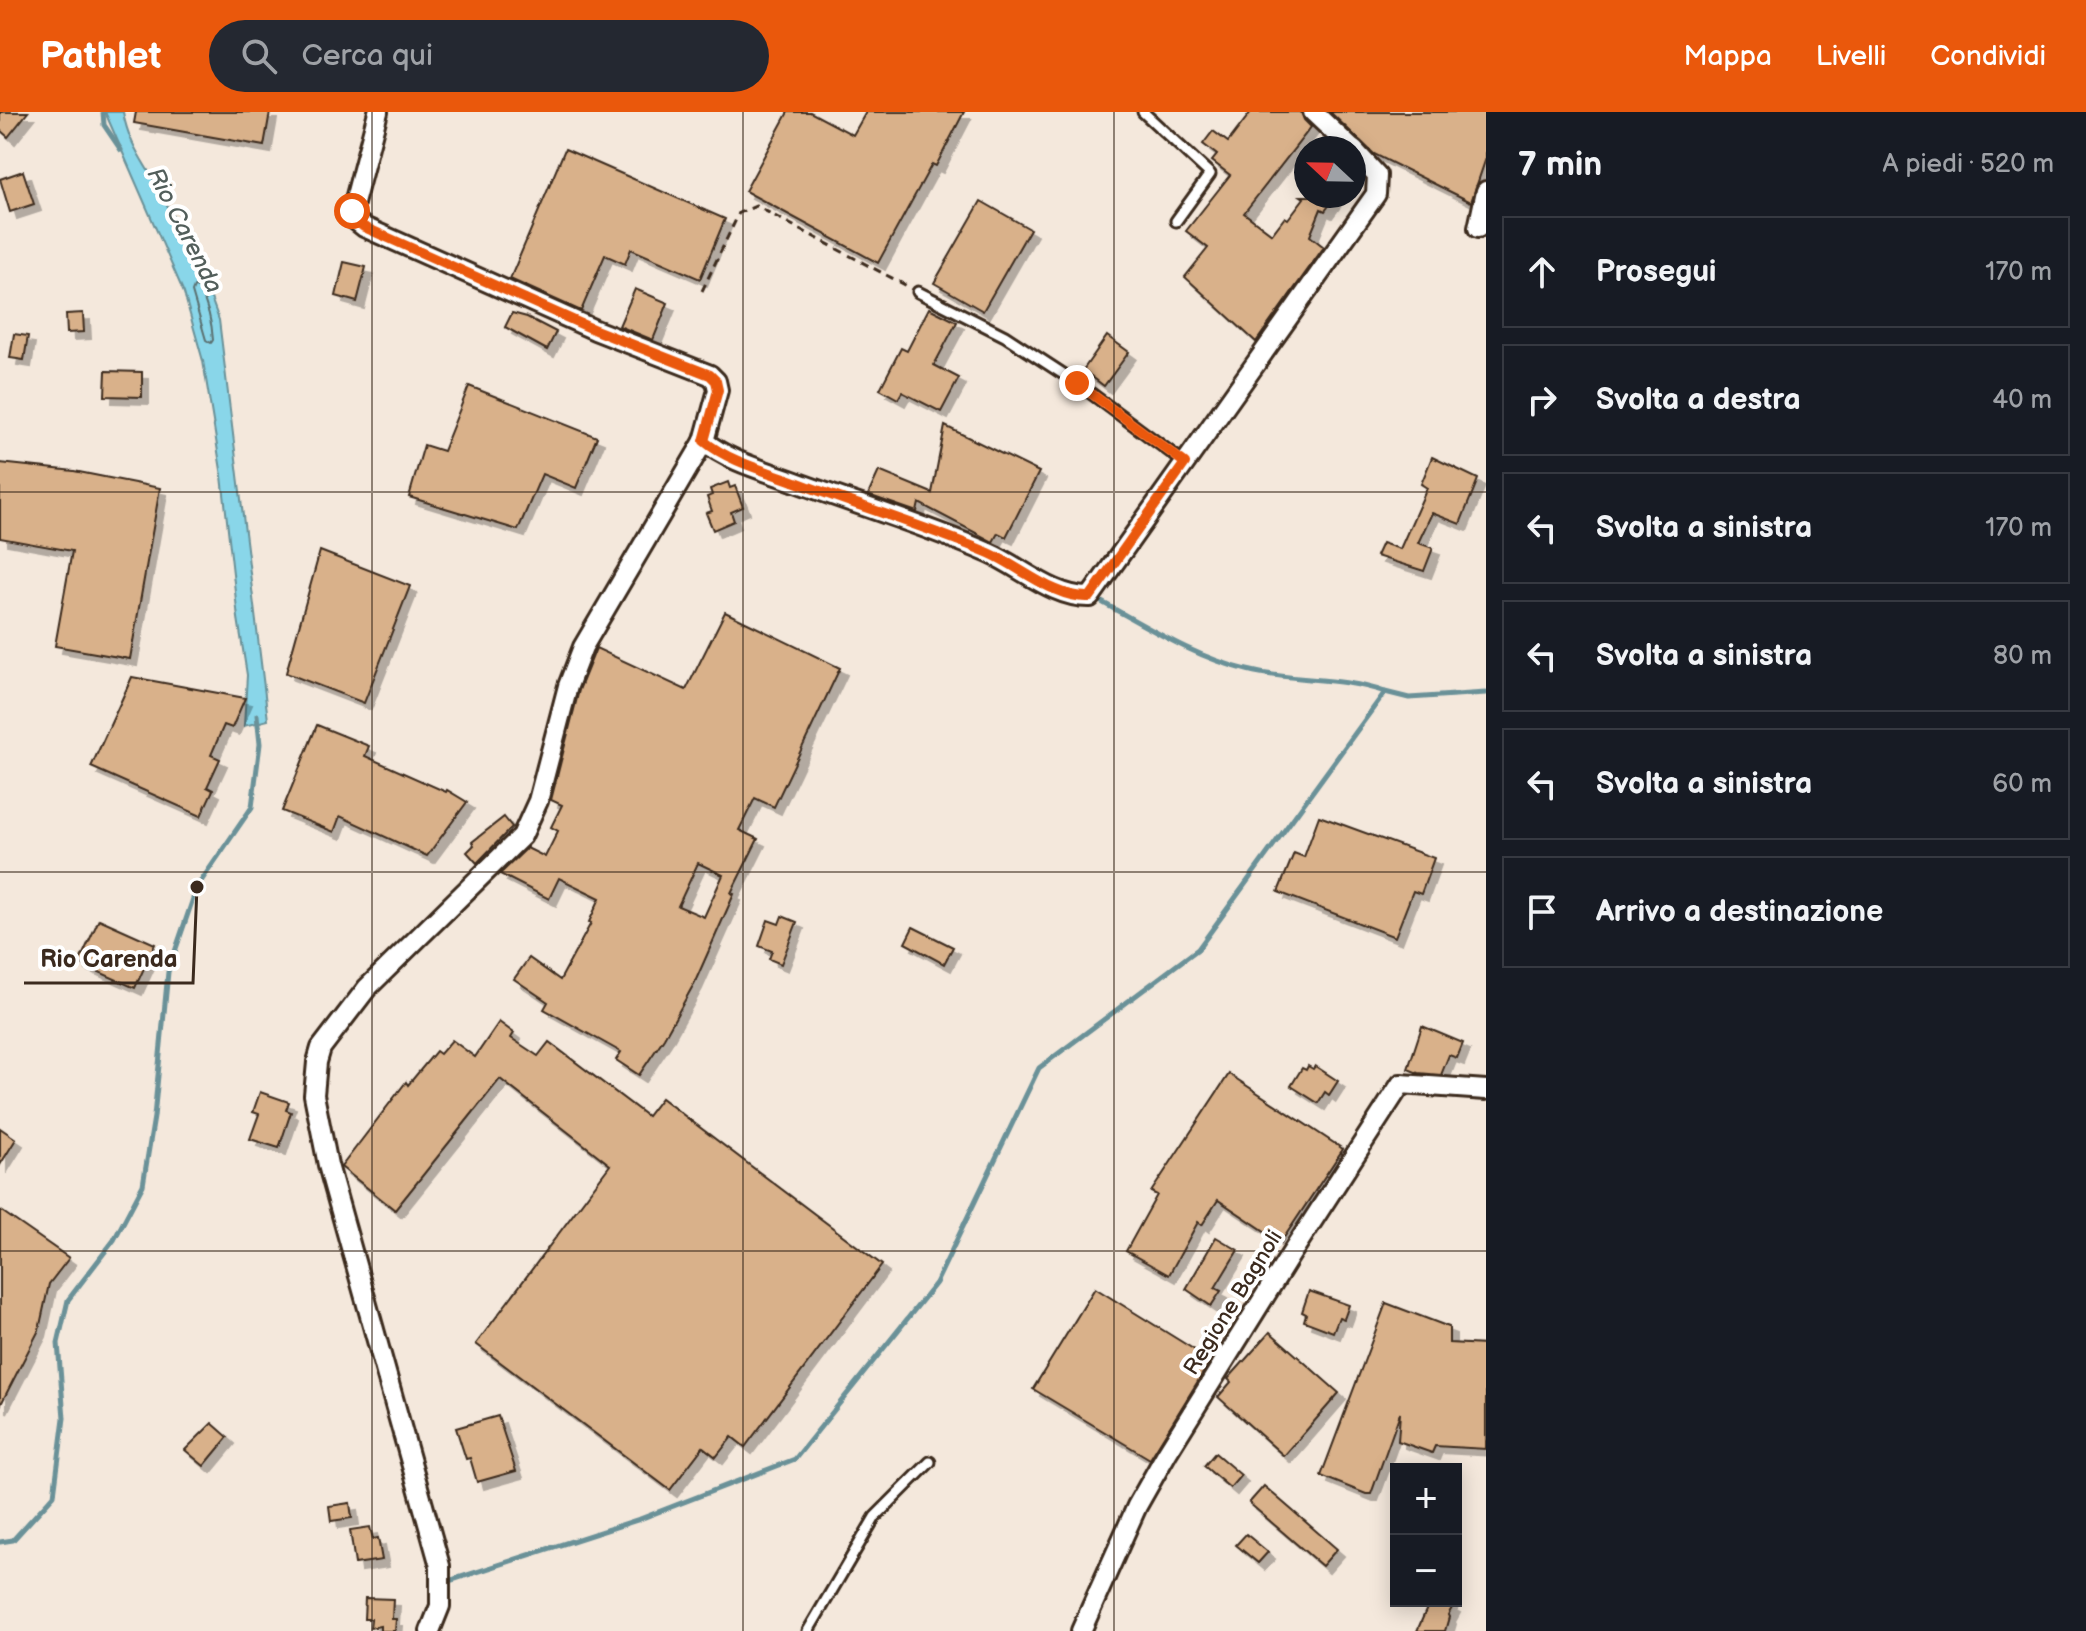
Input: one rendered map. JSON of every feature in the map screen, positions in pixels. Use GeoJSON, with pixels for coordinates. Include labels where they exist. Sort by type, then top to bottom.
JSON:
{"type":"FeatureCollection","features":[{"type":"Feature","properties":{"kind":"street"},"geometry":{"type":"LineString","coordinates":[[378,112],[352,211],[354,219],[364,227],[595,330],[710,375],[716,381],[718,390],[704,441],[583,647],[568,686],[538,801],[522,836],[367,988],[321,1048],[317,1062],[314,1095],[328,1165],[440,1566],[440,1606],[430,1631]]}},
{"type":"Feature","properties":{"kind":"street"},"geometry":{"type":"LineString","coordinates":[[1313,112],[1339,136]]}},
{"type":"Feature","properties":{"kind":"street"},"geometry":{"type":"LineString","coordinates":[[704,441],[714,449],[765,471],[960,541],[1063,592],[1090,597],[1376,194],[1377,175],[1366,163]]}},
{"type":"Feature","properties":{"kind":"street"},"geometry":{"type":"LineString","coordinates":[[1478,228],[1486,191]]}},
{"type":"Feature","properties":{"kind":"street","name":"Regione Bagnoli"},"geometry":{"type":"LineString","coordinates":[[1081,1631],[1137,1506],[1167,1453],[1401,1084],[1486,1090]]}},
{"type":"Feature","properties":{"kind":"lane"},"geometry":{"type":"LineString","coordinates":[[1143,112],[1210,174],[1176,221]]}},
{"type":"Feature","properties":{"kind":"lane"},"geometry":{"type":"LineString","coordinates":[[918,292],[1005,336],[1077,383],[1185,463]]}},
{"type":"Feature","properties":{"kind":"lane"},"geometry":{"type":"LineString","coordinates":[[808,1631],[875,1517],[930,1462]]}},
{"type":"Feature","properties":{"kind":"path"},"geometry":{"type":"LineString","coordinates":[[702,291],[739,213],[756,206],[918,292]]}},
{"type":"Feature","properties":{"kind":"water"},"geometry":{"type":"Polygon","coordinates":[[[105,112],[123,112],[133,144],[184,238],[219,320],[268,720],[244,726],[247,675],[222,476],[203,361],[184,293],[105,112]]]}},
{"type":"Feature","properties":{"kind":"building"},"geometry":{"type":"Polygon","coordinates":[[[0,112],[28,112],[8,137],[0,130],[0,112]]]}},
{"type":"Feature","properties":{"kind":"building"},"geometry":{"type":"Polygon","coordinates":[[[136,112],[270,112],[264,146],[134,123],[136,112]]]}},
{"type":"Feature","properties":{"kind":"building"},"geometry":{"type":"Polygon","coordinates":[[[788,112],[810,112],[853,135],[866,112],[964,112],[878,263],[745,191],[788,112]]]}},
{"type":"Feature","properties":{"kind":"building"},"geometry":{"type":"Polygon","coordinates":[[[1251,112],[1301,112],[1311,127],[1304,136],[1294,136],[1294,149],[1244,213],[1272,234],[1296,208],[1327,208],[1325,211],[1321,209],[1310,236],[1324,247],[1256,342],[1185,277],[1208,248],[1186,231],[1230,175],[1212,161],[1217,155],[1203,144],[1213,131],[1228,142],[1251,112]]]}},
{"type":"Feature","properties":{"kind":"building"},"geometry":{"type":"Polygon","coordinates":[[[1330,112],[1486,112],[1486,158],[1471,202],[1374,154],[1366,146],[1366,136],[1355,136],[1330,112]]]}},
{"type":"Feature","properties":{"kind":"building"},"geometry":{"type":"Polygon","coordinates":[[[565,149],[725,219],[700,279],[631,249],[625,264],[605,255],[581,311],[510,279],[565,149]]]}},
{"type":"Feature","properties":{"kind":"building"},"geometry":{"type":"Polygon","coordinates":[[[23,171],[34,204],[10,212],[0,179],[23,171]]]}},
{"type":"Feature","properties":{"kind":"building"},"geometry":{"type":"Polygon","coordinates":[[[981,201],[1030,229],[983,311],[934,283],[981,201]]]}},
{"type":"Feature","properties":{"kind":"building"},"geometry":{"type":"Polygon","coordinates":[[[344,262],[366,267],[357,302],[336,296],[344,262]]]}},
{"type":"Feature","properties":{"kind":"building"},"geometry":{"type":"Polygon","coordinates":[[[635,289],[668,303],[653,340],[619,326],[635,289]]]}},
{"type":"Feature","properties":{"kind":"building"},"geometry":{"type":"Polygon","coordinates":[[[929,308],[957,322],[934,365],[959,378],[941,412],[902,392],[898,399],[880,389],[901,348],[907,351],[929,308]]]}},
{"type":"Feature","properties":{"kind":"building"},"geometry":{"type":"Polygon","coordinates":[[[83,313],[84,332],[67,333],[66,314],[83,313]]]}},
{"type":"Feature","properties":{"kind":"building"},"geometry":{"type":"Polygon","coordinates":[[[512,313],[556,332],[547,350],[505,327],[512,313]]]}},
{"type":"Feature","properties":{"kind":"building"},"geometry":{"type":"Polygon","coordinates":[[[14,334],[28,336],[24,360],[10,358],[14,334]]]}},
{"type":"Feature","properties":{"kind":"building"},"geometry":{"type":"Polygon","coordinates":[[[1107,336],[1129,352],[1104,386],[1083,370],[1107,336]]]}},
{"type":"Feature","properties":{"kind":"building"},"geometry":{"type":"Polygon","coordinates":[[[106,371],[142,372],[142,397],[105,396],[106,371]]]}},
{"type":"Feature","properties":{"kind":"building"},"geometry":{"type":"Polygon","coordinates":[[[469,386],[597,437],[576,488],[542,474],[518,530],[409,497],[424,445],[443,451],[469,386]]]}},
{"type":"Feature","properties":{"kind":"building"},"geometry":{"type":"Polygon","coordinates":[[[945,426],[1039,472],[1006,537],[998,533],[993,542],[919,503],[917,512],[868,495],[879,471],[932,493],[945,426]]]}},
{"type":"Feature","properties":{"kind":"building"},"geometry":{"type":"Polygon","coordinates":[[[1432,457],[1478,479],[1460,524],[1432,513],[1418,543],[1433,548],[1424,571],[1376,556],[1382,543],[1400,549],[1427,488],[1421,484],[1432,457]]]}},
{"type":"Feature","properties":{"kind":"building"},"geometry":{"type":"Polygon","coordinates":[[[0,463],[74,471],[160,488],[130,659],[55,646],[72,551],[0,538],[0,463]]]}},
{"type":"Feature","properties":{"kind":"building"},"geometry":{"type":"Polygon","coordinates":[[[728,482],[730,488],[735,486],[743,507],[731,512],[734,521],[713,530],[706,513],[712,511],[707,497],[712,495],[710,489],[728,482]]]}},
{"type":"Feature","properties":{"kind":"building"},"geometry":{"type":"Polygon","coordinates":[[[320,551],[410,586],[364,703],[286,673],[320,551]]]}},
{"type":"Feature","properties":{"kind":"building"},"geometry":{"type":"Polygon","coordinates":[[[725,612],[840,668],[774,807],[755,798],[739,830],[758,839],[731,893],[734,894],[695,982],[639,1075],[616,1060],[621,1052],[544,1009],[548,1002],[514,979],[529,958],[560,980],[591,923],[600,898],[559,878],[549,899],[500,874],[527,848],[545,857],[558,831],[551,827],[562,805],[551,800],[579,690],[596,648],[686,690],[725,612]],[[698,863],[678,906],[704,917],[723,875],[698,863]]]}},
{"type":"Feature","properties":{"kind":"building"},"geometry":{"type":"Polygon","coordinates":[[[132,677],[245,698],[232,728],[224,725],[211,755],[220,759],[207,787],[213,790],[201,816],[91,767],[132,677]]]}},
{"type":"Feature","properties":{"kind":"building"},"geometry":{"type":"Polygon","coordinates":[[[317,725],[369,746],[365,756],[447,790],[467,802],[427,856],[340,816],[334,832],[282,811],[317,725]]]}},
{"type":"Feature","properties":{"kind":"building"},"geometry":{"type":"Polygon","coordinates":[[[1319,816],[1434,858],[1421,894],[1413,891],[1395,937],[1278,892],[1294,853],[1304,857],[1319,816]]]}},
{"type":"Feature","properties":{"kind":"building"},"geometry":{"type":"Polygon","coordinates":[[[504,817],[512,827],[477,863],[467,852],[474,845],[472,842],[504,817]]]}},
{"type":"Feature","properties":{"kind":"building"},"geometry":{"type":"Polygon","coordinates":[[[782,916],[797,922],[781,964],[769,959],[772,951],[759,946],[768,920],[779,924],[782,916]]]}},
{"type":"Feature","properties":{"kind":"building"},"geometry":{"type":"Polygon","coordinates":[[[99,919],[155,944],[135,988],[79,963],[99,919]]]}},
{"type":"Feature","properties":{"kind":"building"},"geometry":{"type":"Polygon","coordinates":[[[913,927],[953,947],[944,964],[905,943],[913,927]]]}},
{"type":"Feature","properties":{"kind":"building"},"geometry":{"type":"Polygon","coordinates":[[[499,1022],[514,1033],[511,1038],[538,1056],[549,1042],[647,1116],[661,1098],[882,1265],[745,1447],[732,1437],[716,1457],[703,1447],[670,1490],[476,1344],[610,1165],[500,1079],[395,1210],[341,1167],[406,1082],[408,1085],[436,1051],[440,1054],[452,1040],[475,1057],[499,1022]]]}},
{"type":"Feature","properties":{"kind":"building"},"geometry":{"type":"Polygon","coordinates":[[[1422,1026],[1463,1043],[1457,1058],[1449,1055],[1441,1075],[1408,1069],[1422,1026]]]}},
{"type":"Feature","properties":{"kind":"building"},"geometry":{"type":"Polygon","coordinates":[[[1308,1066],[1313,1069],[1315,1066],[1338,1081],[1329,1095],[1325,1092],[1318,1103],[1291,1086],[1302,1068],[1306,1070],[1308,1066]]]}},
{"type":"Feature","properties":{"kind":"building"},"geometry":{"type":"Polygon","coordinates":[[[1229,1074],[1343,1149],[1281,1242],[1218,1200],[1202,1225],[1198,1222],[1169,1275],[1126,1251],[1157,1195],[1151,1192],[1229,1074]]]}},
{"type":"Feature","properties":{"kind":"building"},"geometry":{"type":"Polygon","coordinates":[[[260,1092],[289,1102],[286,1110],[291,1112],[279,1148],[250,1139],[259,1114],[253,1112],[260,1092]]]}},
{"type":"Feature","properties":{"kind":"building"},"geometry":{"type":"Polygon","coordinates":[[[0,1128],[16,1139],[0,1165],[0,1128]]]}},
{"type":"Feature","properties":{"kind":"building"},"geometry":{"type":"Polygon","coordinates":[[[0,1210],[69,1258],[49,1284],[39,1330],[0,1406],[0,1210]]]}},
{"type":"Feature","properties":{"kind":"building"},"geometry":{"type":"Polygon","coordinates":[[[1216,1237],[1238,1250],[1215,1288],[1221,1291],[1211,1306],[1186,1289],[1216,1237]]]}},
{"type":"Feature","properties":{"kind":"building"},"geometry":{"type":"Polygon","coordinates":[[[1095,1288],[1211,1360],[1150,1459],[1033,1389],[1095,1288]]]}},
{"type":"Feature","properties":{"kind":"building"},"geometry":{"type":"Polygon","coordinates":[[[1309,1291],[1349,1305],[1344,1319],[1339,1317],[1333,1332],[1304,1321],[1306,1314],[1302,1312],[1309,1291]]]}},
{"type":"Feature","properties":{"kind":"building"},"geometry":{"type":"Polygon","coordinates":[[[1386,1303],[1449,1327],[1449,1343],[1486,1345],[1486,1449],[1435,1446],[1432,1453],[1398,1441],[1400,1413],[1371,1494],[1366,1494],[1321,1476],[1386,1303]]]}},
{"type":"Feature","properties":{"kind":"building"},"geometry":{"type":"Polygon","coordinates":[[[1270,1332],[1339,1393],[1284,1456],[1218,1397],[1231,1382],[1228,1379],[1270,1332]]]}},
{"type":"Feature","properties":{"kind":"building"},"geometry":{"type":"Polygon","coordinates":[[[498,1416],[516,1471],[477,1482],[456,1428],[498,1416]]]}},
{"type":"Feature","properties":{"kind":"building"},"geometry":{"type":"Polygon","coordinates":[[[212,1423],[228,1437],[204,1466],[185,1450],[212,1423]]]}},
{"type":"Feature","properties":{"kind":"building"},"geometry":{"type":"Polygon","coordinates":[[[1215,1453],[1241,1475],[1230,1488],[1204,1466],[1215,1453]]]}},
{"type":"Feature","properties":{"kind":"building"},"geometry":{"type":"Polygon","coordinates":[[[1264,1486],[1337,1549],[1322,1566],[1249,1503],[1264,1486]]]}},
{"type":"Feature","properties":{"kind":"building"},"geometry":{"type":"Polygon","coordinates":[[[350,1503],[352,1518],[331,1521],[329,1506],[350,1503]]]}},
{"type":"Feature","properties":{"kind":"building"},"geometry":{"type":"Polygon","coordinates":[[[370,1527],[373,1539],[378,1538],[382,1560],[355,1564],[350,1530],[370,1527]]]}},
{"type":"Feature","properties":{"kind":"building"},"geometry":{"type":"Polygon","coordinates":[[[1246,1534],[1268,1552],[1258,1563],[1236,1545],[1246,1534]]]}},
{"type":"Feature","properties":{"kind":"building"},"geometry":{"type":"Polygon","coordinates":[[[365,1598],[393,1599],[395,1631],[380,1631],[380,1626],[370,1628],[371,1619],[364,1619],[365,1598]]]}},
{"type":"Feature","properties":{"kind":"building"},"geometry":{"type":"Polygon","coordinates":[[[1427,1607],[1452,1607],[1445,1631],[1417,1631],[1427,1607]]]}},
{"type":"Feature","properties":{"kind":"waterway","name":"Rio Carenda"},"geometry":{"type":"LineString","coordinates":[[103,112],[104,125],[121,150]]}},
{"type":"Feature","properties":{"kind":"waterway"},"geometry":{"type":"LineString","coordinates":[[1098,600],[1170,640],[1227,664],[1264,674],[1351,684],[1385,692]]}},
{"type":"Feature","properties":{"kind":"waterway"},"geometry":{"type":"LineString","coordinates":[[452,1580],[640,1519],[795,1459],[936,1283],[1039,1068],[1198,949],[1385,692],[1409,698],[1486,693]]}},
{"type":"Feature","properties":{"kind":"waterway","name":"Rio Carenda"},"geometry":{"type":"LineString","coordinates":[[0,1542],[13,1540],[54,1495],[64,1418],[58,1343],[68,1300],[114,1240],[143,1185],[154,1117],[168,972],[197,887],[252,807],[260,744],[257,715]]}},
{"type":"Feature","properties":{"kind":"place","name":"Rio Carenda"},"geometry":{"type":"Point","coordinates":[197,887]}},
{"type":"Feature","properties":{"kind":"route"},"geometry":{"type":"LineString","coordinates":[[352,211],[354,219],[364,227],[595,330],[710,375],[716,381],[718,390],[704,441],[714,449],[837,498],[960,541],[1063,592],[1090,597],[1185,463],[1077,383]]}}]}
